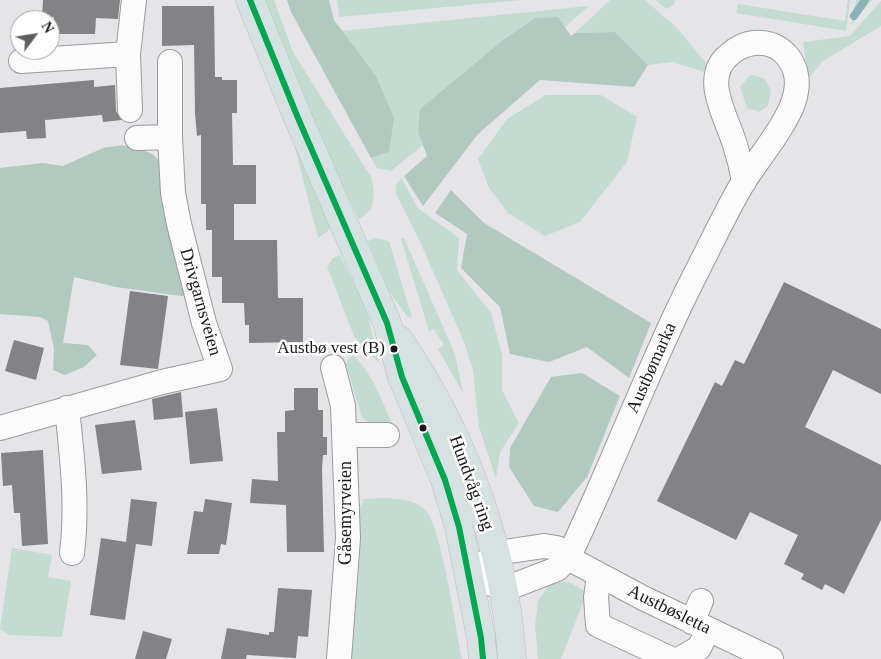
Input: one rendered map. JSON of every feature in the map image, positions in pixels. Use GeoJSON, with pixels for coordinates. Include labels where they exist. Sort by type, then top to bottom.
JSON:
{"type":"FeatureCollection","features":[{"type":"Feature","properties":{"kind":"main road","name":"Hundvåg ring"},"geometry":{"type":"LineString","coordinates":[[250,0],[298,118],[387,323],[402,377],[445,480],[459,527],[481,638],[483,659]]}},
{"type":"Feature","properties":{"kind":"main road","name":"Hundvåg ring"},"geometry":{"type":"LineString","coordinates":[[387,323],[418,367],[457,440],[497,553],[505,589],[512,659]]}},
{"type":"Feature","properties":{"kind":"street"},"geometry":{"type":"LineString","coordinates":[[130,110],[128,54],[134,0]]}},
{"type":"Feature","properties":{"kind":"street","name":"Austbømarka"},"geometry":{"type":"LineString","coordinates":[[568,558],[662,364],[690,284],[744,182],[776,135],[796,93],[795,68],[790,58],[778,48],[765,42],[736,49],[723,59],[716,73],[716,93],[735,144],[744,182]]}},
{"type":"Feature","properties":{"kind":"street"},"geometry":{"type":"LineString","coordinates":[[21,61],[128,54]]}},
{"type":"Feature","properties":{"kind":"street","name":"Drivgarnsveien"},"geometry":{"type":"LineString","coordinates":[[0,428],[162,382],[220,370],[204,323],[173,193],[170,137],[170,62]]}},
{"type":"Feature","properties":{"kind":"street"},"geometry":{"type":"LineString","coordinates":[[137,138],[170,137]]}},
{"type":"Feature","properties":{"kind":"street","name":"Gåsemyrveien"},"geometry":{"type":"LineString","coordinates":[[333,367],[344,406],[348,538],[339,659]]}},
{"type":"Feature","properties":{"kind":"street"},"geometry":{"type":"LineString","coordinates":[[67,408],[76,488],[76,524],[72,553]]}},
{"type":"Feature","properties":{"kind":"street"},"geometry":{"type":"LineString","coordinates":[[345,435],[387,435]]}},
{"type":"Feature","properties":{"kind":"street","name":"Austbøsletta"},"geometry":{"type":"LineString","coordinates":[[469,575],[497,553],[544,546],[557,548],[568,558],[598,575],[700,617],[771,659]]}},
{"type":"Feature","properties":{"kind":"street"},"geometry":{"type":"LineString","coordinates":[[469,575],[505,589],[557,568],[568,558]]}},
{"type":"Feature","properties":{"kind":"street"},"geometry":{"type":"LineString","coordinates":[[598,575],[596,597],[598,625],[671,659]]}},
{"type":"Feature","properties":{"kind":"street"},"geometry":{"type":"LineString","coordinates":[[680,659],[699,648],[700,617]]}},
{"type":"Feature","properties":{"kind":"green space"},"geometry":{"type":"Polygon","coordinates":[[[263,0],[274,0],[293,52],[371,177],[374,195],[372,206],[359,219],[325,149],[263,0]]]}},
{"type":"Feature","properties":{"kind":"green space"},"geometry":{"type":"Polygon","coordinates":[[[287,0],[329,0],[334,20],[376,76],[394,118],[389,152],[371,158],[291,12],[287,0]]]}},
{"type":"Feature","properties":{"kind":"green space"},"geometry":{"type":"Polygon","coordinates":[[[337,0],[521,0],[339,17],[337,0]]]}},
{"type":"Feature","properties":{"kind":"green space"},"geometry":{"type":"Polygon","coordinates":[[[610,0],[645,0],[676,27],[707,64],[704,72],[672,62],[648,65],[615,32],[575,33],[610,0]]]}},
{"type":"Feature","properties":{"kind":"green space"},"geometry":{"type":"Polygon","coordinates":[[[656,0],[675,0],[674,5],[666,9],[656,0]]]}},
{"type":"Feature","properties":{"kind":"green space"},"geometry":{"type":"Polygon","coordinates":[[[848,0],[850,0],[846,31],[736,13],[738,4],[845,21],[848,0]]]}},
{"type":"Feature","properties":{"kind":"green space"},"geometry":{"type":"Polygon","coordinates":[[[856,0],[872,0],[851,25],[856,0]]]}},
{"type":"Feature","properties":{"kind":"green space"},"geometry":{"type":"Polygon","coordinates":[[[881,1],[881,26],[823,61],[808,79],[803,42],[850,36],[881,1]]]}},
{"type":"Feature","properties":{"kind":"green space"},"geometry":{"type":"Polygon","coordinates":[[[589,6],[565,27],[558,17],[535,18],[503,40],[421,109],[418,132],[423,145],[391,171],[377,168],[371,158],[389,152],[342,31],[589,6]]]}},
{"type":"Feature","properties":{"kind":"green space"},"geometry":{"type":"Polygon","coordinates":[[[558,17],[571,36],[575,33],[615,32],[648,65],[634,87],[540,80],[478,134],[423,206],[404,176],[427,156],[418,132],[420,109],[503,40],[535,18],[558,17]]]}},
{"type":"Feature","properties":{"kind":"green space"},"geometry":{"type":"Polygon","coordinates":[[[754,75],[765,79],[771,90],[768,106],[759,112],[747,108],[740,87],[749,76],[754,75]]]}},
{"type":"Feature","properties":{"kind":"green space"},"geometry":{"type":"Polygon","coordinates":[[[546,95],[601,95],[637,117],[627,162],[580,222],[545,236],[508,213],[489,188],[478,159],[507,119],[546,95]]]}},
{"type":"Feature","properties":{"kind":"green space"},"geometry":{"type":"Polygon","coordinates":[[[290,128],[332,228],[318,238],[290,128]]]}},
{"type":"Feature","properties":{"kind":"green space"},"geometry":{"type":"Polygon","coordinates":[[[122,145],[151,153],[164,169],[189,297],[116,287],[74,277],[63,343],[88,345],[97,355],[84,367],[65,375],[53,370],[54,349],[48,321],[40,317],[0,314],[0,168],[42,163],[63,166],[103,148],[122,145]]]}},
{"type":"Feature","properties":{"kind":"green space"},"geometry":{"type":"Polygon","coordinates":[[[401,178],[418,208],[459,238],[457,270],[491,313],[502,354],[502,390],[519,423],[500,452],[496,478],[479,427],[473,370],[464,342],[421,244],[396,194],[396,186],[401,178]]]}},
{"type":"Feature","properties":{"kind":"green space"},"geometry":{"type":"Polygon","coordinates":[[[451,190],[484,223],[651,323],[629,378],[587,347],[549,362],[510,354],[500,307],[461,268],[467,234],[435,213],[451,190]]]}},
{"type":"Feature","properties":{"kind":"green space"},"geometry":{"type":"Polygon","coordinates":[[[375,238],[389,241],[412,318],[407,316],[388,290],[368,241],[375,238]]]}},
{"type":"Feature","properties":{"kind":"green space"},"geometry":{"type":"Polygon","coordinates":[[[404,238],[455,354],[463,393],[438,349],[444,345],[434,329],[429,331],[401,239],[404,238]]]}},
{"type":"Feature","properties":{"kind":"green space"},"geometry":{"type":"Polygon","coordinates":[[[340,255],[366,308],[379,363],[354,336],[327,267],[333,258],[340,255]]]}},
{"type":"Feature","properties":{"kind":"green space"},"geometry":{"type":"Polygon","coordinates":[[[354,356],[371,379],[392,423],[372,425],[362,418],[346,365],[349,358],[354,356]]]}},
{"type":"Feature","properties":{"kind":"green space"},"geometry":{"type":"Polygon","coordinates":[[[582,373],[620,396],[587,477],[558,512],[534,506],[509,467],[510,448],[551,377],[582,373]]]}},
{"type":"Feature","properties":{"kind":"green space"},"geometry":{"type":"Polygon","coordinates":[[[364,499],[406,500],[417,504],[426,511],[432,521],[443,558],[462,659],[350,659],[360,555],[359,510],[364,499]]]}},
{"type":"Feature","properties":{"kind":"green space"},"geometry":{"type":"Polygon","coordinates":[[[12,548],[52,555],[48,577],[71,581],[62,637],[9,635],[0,629],[12,548]]]}},
{"type":"Feature","properties":{"kind":"green space"},"geometry":{"type":"Polygon","coordinates":[[[568,582],[587,592],[561,659],[538,659],[535,626],[538,600],[551,583],[568,582]]]}},
{"type":"Feature","properties":{"kind":"building"},"geometry":{"type":"Polygon","coordinates":[[[43,0],[120,0],[118,19],[96,18],[95,34],[60,34],[60,10],[42,10],[43,0]]]}},
{"type":"Feature","properties":{"kind":"building"},"geometry":{"type":"Polygon","coordinates":[[[162,6],[214,6],[215,77],[222,77],[222,80],[237,80],[237,113],[232,113],[233,165],[256,165],[256,204],[234,204],[234,240],[277,240],[278,298],[303,298],[303,342],[249,343],[249,325],[245,325],[244,303],[222,303],[222,277],[212,277],[212,230],[206,230],[206,204],[201,204],[201,135],[197,136],[195,113],[194,45],[162,46],[162,6]]]}},
{"type":"Feature","properties":{"kind":"building"},"geometry":{"type":"Polygon","coordinates":[[[94,80],[94,87],[115,85],[116,111],[122,120],[103,122],[102,115],[45,120],[46,138],[27,139],[26,131],[0,133],[0,88],[94,80]]]}},
{"type":"Feature","properties":{"kind":"building"},"geometry":{"type":"Polygon","coordinates":[[[784,282],[881,329],[881,394],[833,370],[805,427],[881,465],[881,520],[844,594],[825,584],[822,590],[801,579],[804,574],[784,564],[798,535],[750,512],[736,540],[657,501],[715,382],[722,386],[735,360],[744,364],[784,282]]]}},
{"type":"Feature","properties":{"kind":"building"},"geometry":{"type":"Polygon","coordinates":[[[130,291],[168,296],[158,369],[120,365],[130,291]]]}},
{"type":"Feature","properties":{"kind":"building"},"geometry":{"type":"Polygon","coordinates":[[[14,340],[44,348],[36,380],[5,371],[14,340]]]}},
{"type":"Feature","properties":{"kind":"building"},"geometry":{"type":"Polygon","coordinates":[[[294,388],[318,388],[318,410],[323,410],[323,437],[327,437],[327,455],[323,455],[322,468],[324,552],[287,552],[286,505],[250,503],[252,479],[278,481],[277,432],[285,432],[285,411],[294,410],[294,388]]]}},
{"type":"Feature","properties":{"kind":"building"},"geometry":{"type":"Polygon","coordinates":[[[181,392],[183,417],[154,420],[152,399],[181,392]]]}},
{"type":"Feature","properties":{"kind":"building"},"geometry":{"type":"Polygon","coordinates":[[[217,408],[223,461],[190,464],[185,412],[217,408]]]}},
{"type":"Feature","properties":{"kind":"building"},"geometry":{"type":"Polygon","coordinates":[[[135,420],[142,470],[102,474],[95,425],[135,420]]]}},
{"type":"Feature","properties":{"kind":"building"},"geometry":{"type":"Polygon","coordinates":[[[43,450],[48,544],[22,546],[20,513],[14,513],[12,485],[3,486],[1,453],[43,450]]]}},
{"type":"Feature","properties":{"kind":"building"},"geometry":{"type":"Polygon","coordinates":[[[131,499],[157,502],[152,546],[136,544],[125,620],[90,615],[101,538],[126,542],[131,499]]]}},
{"type":"Feature","properties":{"kind":"building"},"geometry":{"type":"Polygon","coordinates":[[[205,499],[232,503],[226,545],[221,544],[219,554],[187,554],[194,511],[203,512],[205,499]]]}},
{"type":"Feature","properties":{"kind":"building"},"geometry":{"type":"Polygon","coordinates":[[[278,588],[312,590],[308,637],[298,636],[296,658],[247,655],[246,659],[221,659],[227,628],[269,635],[269,632],[274,632],[278,588]]]}},
{"type":"Feature","properties":{"kind":"building"},"geometry":{"type":"Polygon","coordinates":[[[143,631],[172,639],[166,659],[135,659],[143,631]]]}},
{"type":"Feature","properties":{"kind":"waterway"},"geometry":{"type":"LineString","coordinates":[[854,16],[865,0]]}},
{"type":"Feature","properties":{"kind":"transit line"},"geometry":{"type":"LineString","coordinates":[[250,0],[298,118],[387,323],[402,377],[445,480],[459,527],[481,638],[483,659]]}},
{"type":"Feature","properties":{"kind":"place","name":"Austbø vest (B)"},"geometry":{"type":"Point","coordinates":[394,349]}}]}
